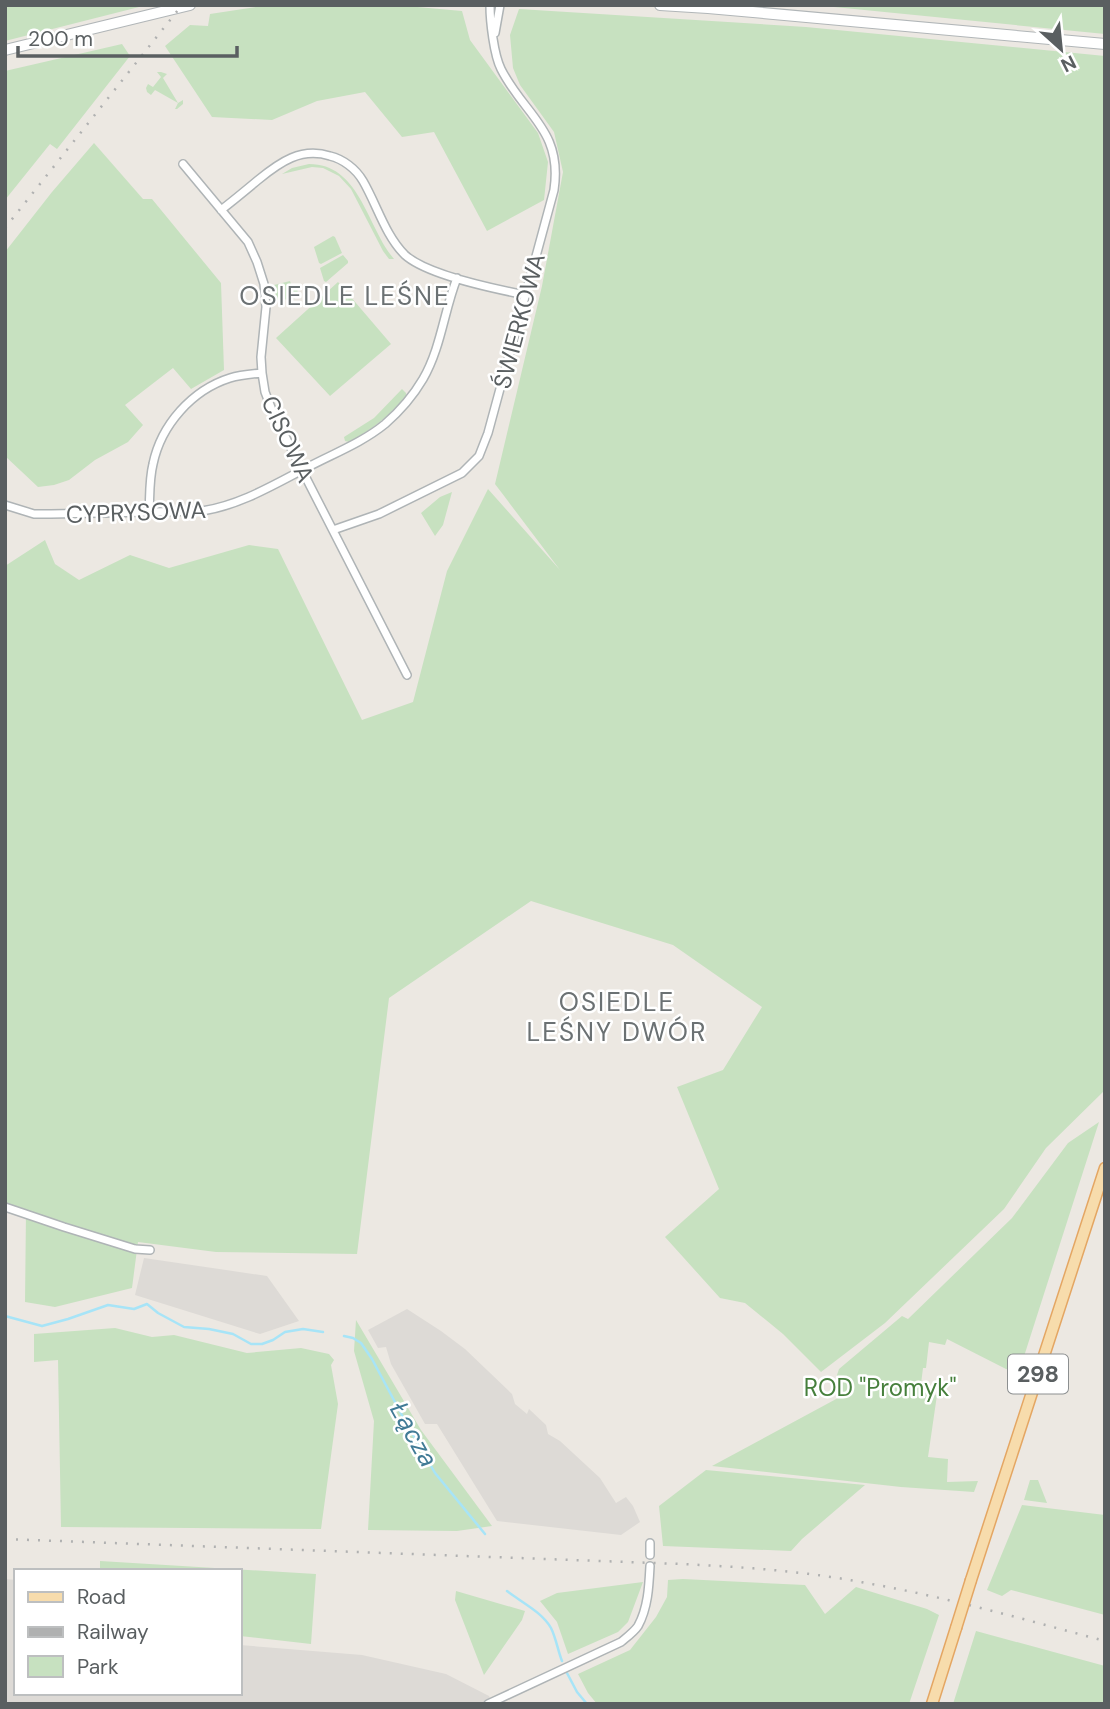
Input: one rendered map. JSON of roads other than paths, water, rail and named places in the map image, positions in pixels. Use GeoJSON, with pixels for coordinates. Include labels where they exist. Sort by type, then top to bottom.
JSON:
{"type":"FeatureCollection","features":[{"type":"Feature","properties":{"kind":"main road"},"geometry":{"type":"LineString","coordinates":[[5,50],[190,5]]}},
{"type":"Feature","properties":{"kind":"main road"},"geometry":{"type":"LineString","coordinates":[[660,5],[1105,44]]}},
{"type":"Feature","properties":{"kind":"main road","name":"298"},"geometry":{"type":"LineString","coordinates":[[932,1704],[1105,1168]]}},
{"type":"Feature","properties":{"kind":"street","name":"ŚWIERKOWA"},"geometry":{"type":"LineString","coordinates":[[332,530],[379,514],[451,480],[471,465],[484,445],[554,190],[556,163],[547,136],[497,59],[490,5]]}},
{"type":"Feature","properties":{"kind":"street"},"geometry":{"type":"LineString","coordinates":[[494,37],[500,5]]}},
{"type":"Feature","properties":{"kind":"street"},"geometry":{"type":"LineString","coordinates":[[221,210],[284,160],[305,153],[328,155],[357,173],[391,236],[417,264],[457,278],[526,295]]}},
{"type":"Feature","properties":{"kind":"street","name":"CISOWA"},"geometry":{"type":"LineString","coordinates":[[183,164],[248,242],[257,262],[264,284],[261,357],[265,392],[407,675]]}},
{"type":"Feature","properties":{"kind":"street","name":"CYPRYSOWA"},"geometry":{"type":"LineString","coordinates":[[5,505],[34,514],[67,515],[202,511],[220,509],[242,501],[374,432],[393,417],[410,399],[433,358],[457,278]]}},
{"type":"Feature","properties":{"kind":"street"},"geometry":{"type":"LineString","coordinates":[[149,513],[151,472],[156,453],[178,414],[211,386],[231,378],[262,373]]}},
{"type":"Feature","properties":{"kind":"street"},"geometry":{"type":"LineString","coordinates":[[5,1207],[135,1249],[150,1250]]}},
{"type":"Feature","properties":{"kind":"street"},"geometry":{"type":"LineString","coordinates":[[650,1543],[650,1555]]}},
{"type":"Feature","properties":{"kind":"street"},"geometry":{"type":"LineString","coordinates":[[488,1704],[621,1642],[637,1628],[645,1608],[650,1566]]}},
{"type":"Feature","properties":{"kind":"waterway","name":"Łącza"},"geometry":{"type":"LineString","coordinates":[[5,1316],[42,1326],[108,1305],[134,1309],[147,1304],[184,1327],[233,1334],[251,1344],[262,1344],[285,1332],[303,1329],[323,1332]]}},
{"type":"Feature","properties":{"kind":"waterway","name":"Łącza"},"geometry":{"type":"LineString","coordinates":[[344,1336],[361,1343],[435,1473],[485,1534]]}},
{"type":"Feature","properties":{"kind":"waterway","name":"Łącza"},"geometry":{"type":"LineString","coordinates":[[507,1591],[547,1622],[562,1661]]}},
{"type":"Feature","properties":{"kind":"waterway","name":"Łącza"},"geometry":{"type":"LineString","coordinates":[[567,1673],[587,1704]]}},
{"type":"Feature","properties":{"kind":"railway"},"geometry":{"type":"LineString","coordinates":[[5,228],[182,5]]}},
{"type":"Feature","properties":{"kind":"railway"},"geometry":{"type":"LineString","coordinates":[[5,1539],[681,1564],[774,1570],[820,1575],[926,1595],[1105,1641]]}},
{"type":"Feature","properties":{"kind":"district","name":"OSIEDLE LEŚNE"},"geometry":{"type":"Point","coordinates":[345,296]}},
{"type":"Feature","properties":{"kind":"district","name":"OSIEDLE LEŚNY DWÓR"},"geometry":{"type":"Point","coordinates":[617,1017]}},
{"type":"Feature","properties":{"kind":"park label","name":"ROD \"Promyk\""},"geometry":{"type":"Point","coordinates":[880,1387]}}]}
